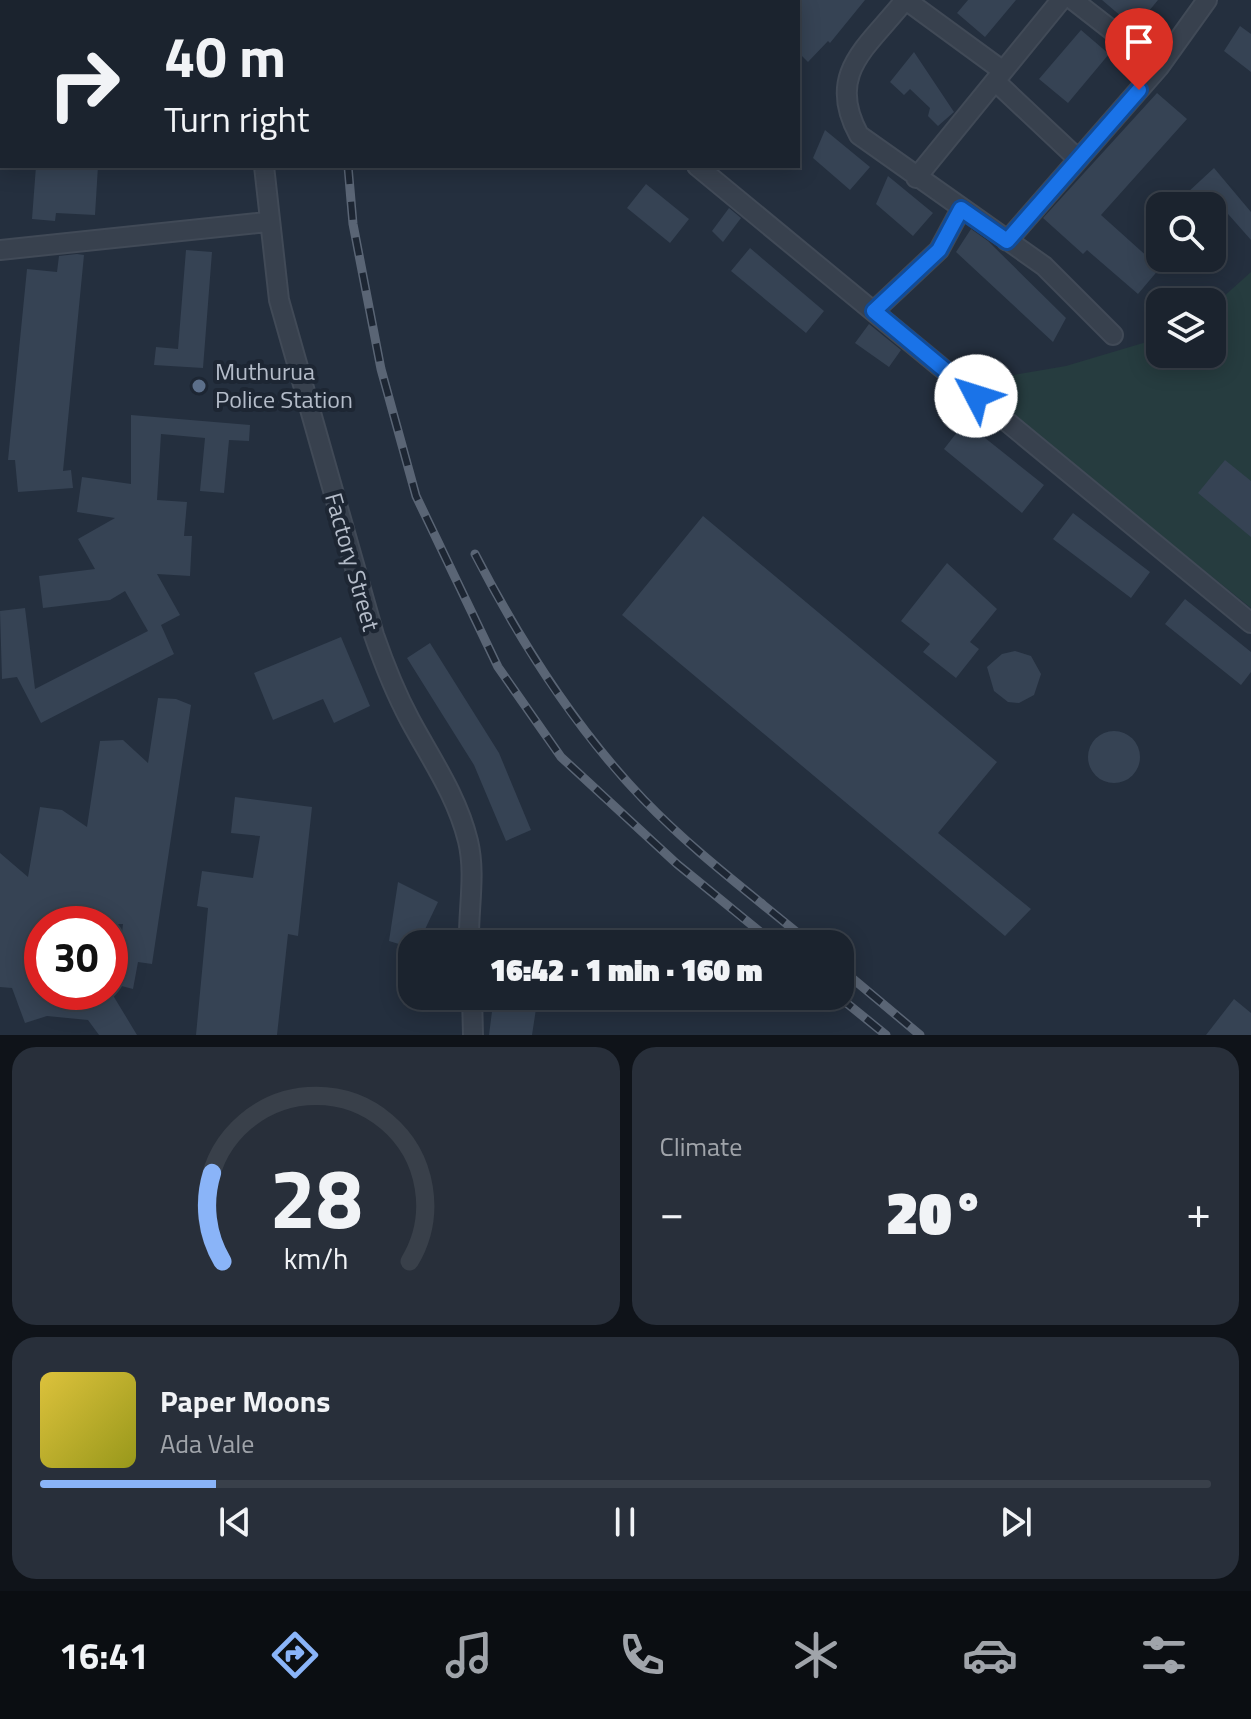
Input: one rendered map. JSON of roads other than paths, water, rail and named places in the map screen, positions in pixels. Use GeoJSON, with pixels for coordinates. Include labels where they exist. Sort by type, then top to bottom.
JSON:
{"type":"FeatureCollection","features":[{"type":"Feature","properties":{"kind":"street"},"geometry":{"type":"LineString","coordinates":[[1078,159],[999,76],[906,0],[849,72],[844,89],[846,106],[859,135],[1044,266],[1113,335]]}},
{"type":"Feature","properties":{"kind":"street"},"geometry":{"type":"LineString","coordinates":[[916,178],[1061,0]]}},
{"type":"Feature","properties":{"kind":"street"},"geometry":{"type":"LineString","coordinates":[[1073,0],[1159,67]]}},
{"type":"Feature","properties":{"kind":"street"},"geometry":{"type":"LineString","coordinates":[[1007,241],[1159,67],[1207,0]]}},
{"type":"Feature","properties":{"kind":"street","name":"Factory Street"},"geometry":{"type":"LineString","coordinates":[[264,168],[267,222],[279,300],[295,366],[374,635],[390,679],[457,806],[468,843],[472,877],[469,930]]}},
{"type":"Feature","properties":{"kind":"street"},"geometry":{"type":"LineString","coordinates":[[699,168],[1251,623]]}},
{"type":"Feature","properties":{"kind":"street"},"geometry":{"type":"LineString","coordinates":[[874,311],[939,250],[961,209]]}},
{"type":"Feature","properties":{"kind":"street"},"geometry":{"type":"LineString","coordinates":[[0,250],[267,222]]}},
{"type":"Feature","properties":{"kind":"street"},"geometry":{"type":"LineString","coordinates":[[472,1010],[473,1035]]}},
{"type":"Feature","properties":{"kind":"railway"},"geometry":{"type":"LineString","coordinates":[[348,168],[353,224],[381,369],[416,496],[498,667],[561,757],[677,864],[758,930]]}},
{"type":"Feature","properties":{"kind":"railway"},"geometry":{"type":"LineString","coordinates":[[475,554],[530,652],[595,744],[644,800],[684,838],[794,930]]}},
{"type":"Feature","properties":{"kind":"railway"},"geometry":{"type":"LineString","coordinates":[[854,980],[920,1035]]}},
{"type":"Feature","properties":{"kind":"railway"},"geometry":{"type":"LineString","coordinates":[[854,1009],[886,1035]]}},
{"type":"Feature","properties":{"kind":"place","name":"Muthurua Police Station"},"geometry":{"type":"Point","coordinates":[199,386]}}]}
